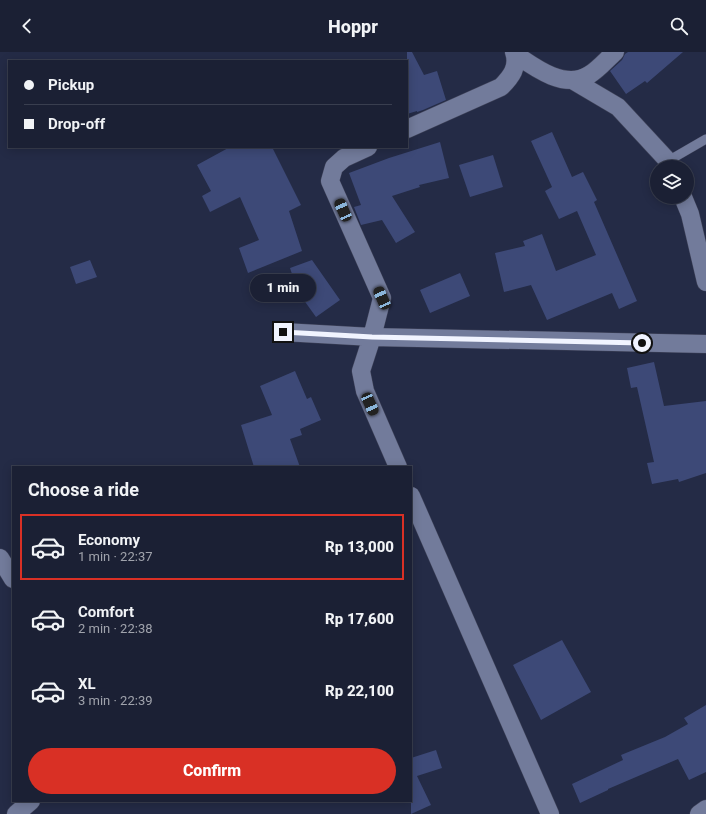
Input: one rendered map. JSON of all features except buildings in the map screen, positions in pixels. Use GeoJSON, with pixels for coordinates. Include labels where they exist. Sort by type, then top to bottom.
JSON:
{"type":"FeatureCollection","features":[{"type":"Feature","properties":{"kind":"street"},"geometry":{"type":"LineString","coordinates":[[574,81],[589,75],[615,52]]}},
{"type":"Feature","properties":{"kind":"street"},"geometry":{"type":"LineString","coordinates":[[515,53],[531,66],[558,78],[574,81],[618,107],[665,160]]}},
{"type":"Feature","properties":{"kind":"street"},"geometry":{"type":"LineString","coordinates":[[408,129],[501,87],[512,76],[515,53]]}},
{"type":"Feature","properties":{"kind":"street"},"geometry":{"type":"LineString","coordinates":[[366,148],[344,158],[334,167],[330,181],[382,298],[361,371],[365,391],[398,466]]}},
{"type":"Feature","properties":{"kind":"street"},"geometry":{"type":"LineString","coordinates":[[686,204],[690,214],[706,282]]}},
{"type":"Feature","properties":{"kind":"street"},"geometry":{"type":"LineString","coordinates":[[283,332],[372,337],[706,344]]}},
{"type":"Feature","properties":{"kind":"street"},"geometry":{"type":"LineString","coordinates":[[412,498],[550,814]]}},
{"type":"Feature","properties":{"kind":"street"},"geometry":{"type":"LineString","coordinates":[[0,558],[12,577]]}},
{"type":"Feature","properties":{"kind":"street"},"geometry":{"type":"LineString","coordinates":[[16,814],[30,802]]}},
{"type":"Feature","properties":{"kind":"street"},"geometry":{"type":"LineString","coordinates":[[698,814],[706,809]]}},
{"type":"Feature","properties":{"kind":"lane"},"geometry":{"type":"LineString","coordinates":[[675,160],[706,139]]}},
{"type":"Feature","properties":{"kind":"route"},"geometry":{"type":"LineString","coordinates":[[283,332],[372,337],[642,343]]}}]}
